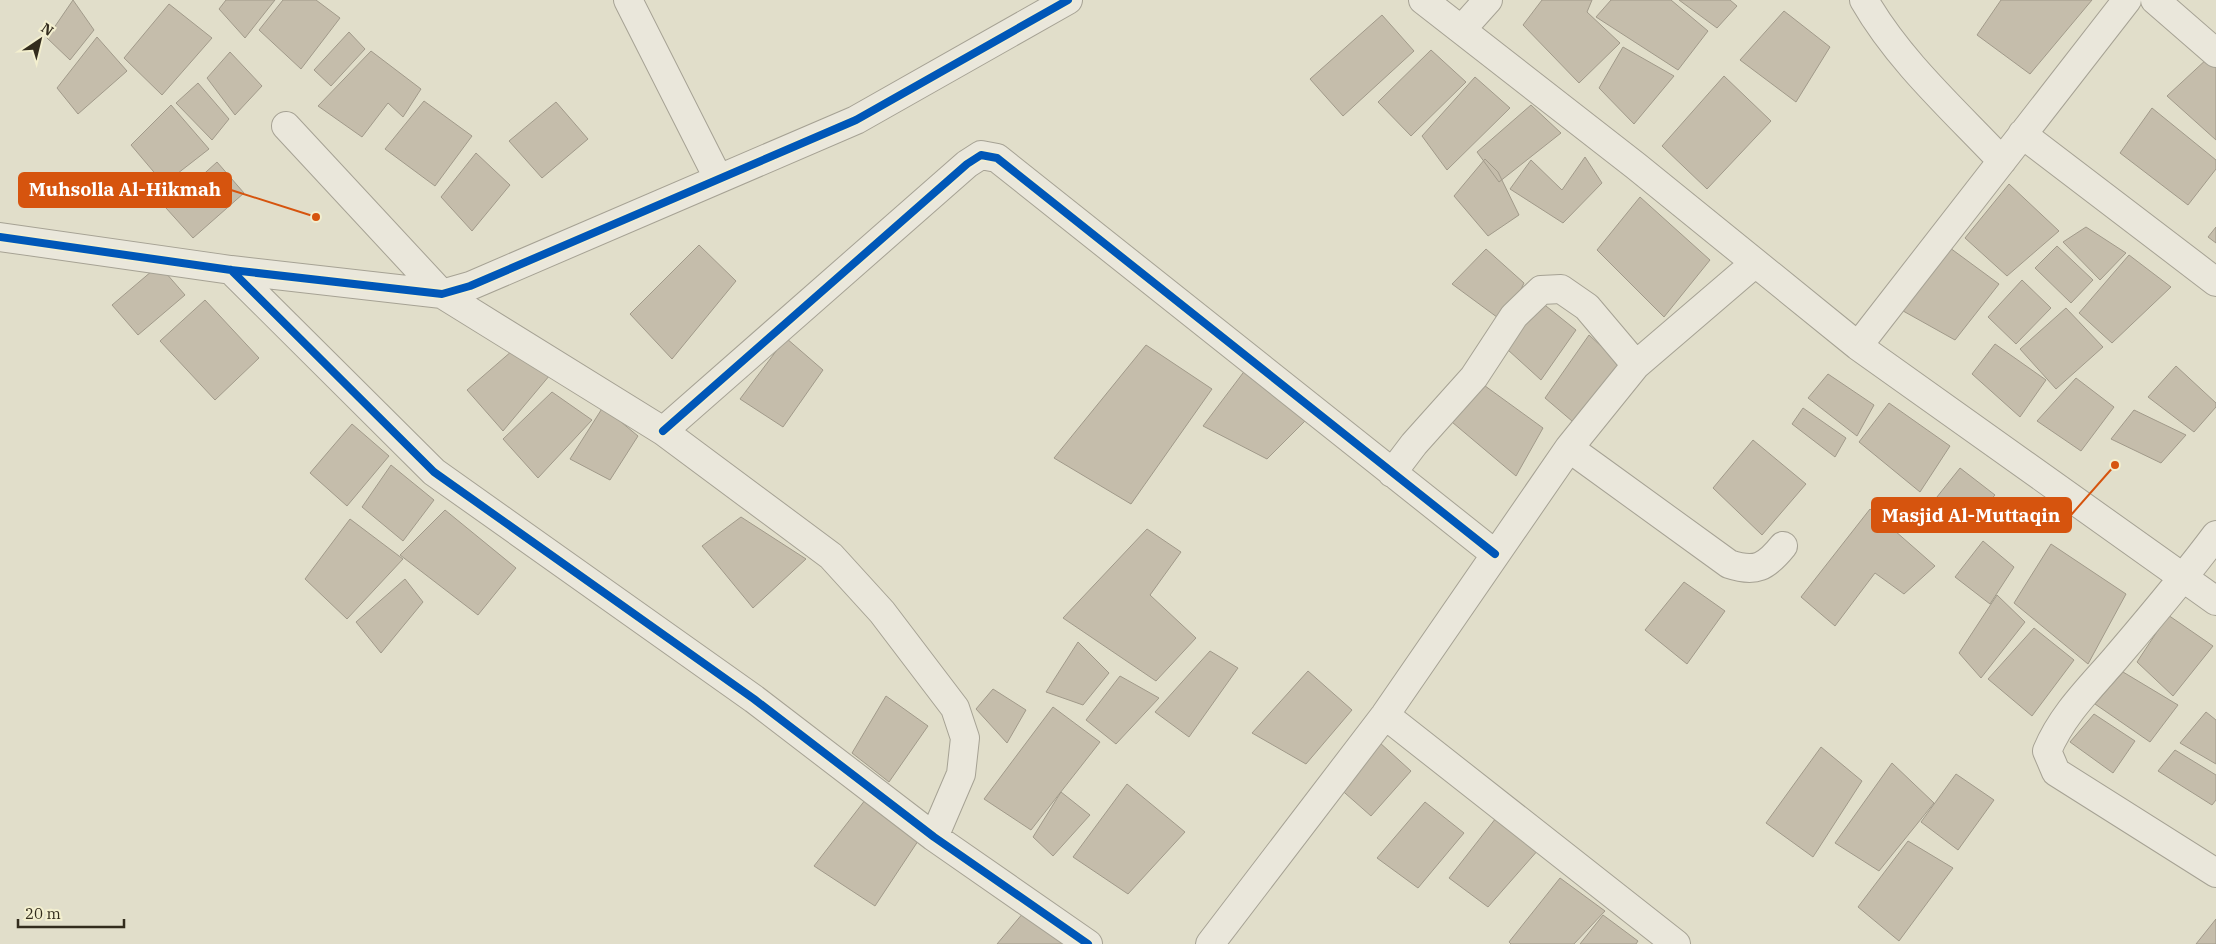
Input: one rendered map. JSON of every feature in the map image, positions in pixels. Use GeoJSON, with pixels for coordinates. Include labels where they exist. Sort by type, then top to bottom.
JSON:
{"type":"FeatureCollection","features":[{"type":"Feature","properties":{"kind":"street"},"geometry":{"type":"LineString","coordinates":[[628,0],[718,178]]}},
{"type":"Feature","properties":{"kind":"street"},"geometry":{"type":"LineString","coordinates":[[0,238],[231,270],[442,294],[470,286],[856,120],[1068,0]]}},
{"type":"Feature","properties":{"kind":"street"},"geometry":{"type":"LineString","coordinates":[[1423,0],[1462,29],[1858,346],[2183,580],[2216,601]]}},
{"type":"Feature","properties":{"kind":"street"},"geometry":{"type":"LineString","coordinates":[[1462,29],[1488,0]]}},
{"type":"Feature","properties":{"kind":"street"},"geometry":{"type":"LineString","coordinates":[[1864,0],[1886,34],[1902,54],[2002,161]]}},
{"type":"Feature","properties":{"kind":"street"},"geometry":{"type":"LineString","coordinates":[[1858,346],[2127,0]]}},
{"type":"Feature","properties":{"kind":"street"},"geometry":{"type":"LineString","coordinates":[[2155,0],[2216,53]]}},
{"type":"Feature","properties":{"kind":"street"},"geometry":{"type":"LineString","coordinates":[[286,126],[442,294],[663,431],[831,556],[882,612],[955,708],[965,738],[961,774],[934,837]]}},
{"type":"Feature","properties":{"kind":"street"},"geometry":{"type":"LineString","coordinates":[[2022,134],[2216,282]]}},
{"type":"Feature","properties":{"kind":"street"},"geometry":{"type":"LineString","coordinates":[[663,431],[961,170],[981,155],[997,158],[1494,554]]}},
{"type":"Feature","properties":{"kind":"street"},"geometry":{"type":"LineString","coordinates":[[1210,944],[1385,715],[1494,554],[1569,448],[1636,364],[1755,263]]}},
{"type":"Feature","properties":{"kind":"street"},"geometry":{"type":"LineString","coordinates":[[231,270],[434,472],[754,699],[934,837],[1088,944]]}},
{"type":"Feature","properties":{"kind":"street"},"geometry":{"type":"LineString","coordinates":[[1392,473],[1414,444],[1474,377],[1514,316],[1541,290],[1562,289],[1587,306],[1636,364]]}},
{"type":"Feature","properties":{"kind":"street"},"geometry":{"type":"LineString","coordinates":[[1569,448],[1729,564],[1743,568],[1765,565],[1783,546]]}},
{"type":"Feature","properties":{"kind":"street"},"geometry":{"type":"LineString","coordinates":[[2216,535],[2183,580],[2076,702],[2056,729],[2047,750],[2056,772],[2216,873]]}},
{"type":"Feature","properties":{"kind":"street"},"geometry":{"type":"LineString","coordinates":[[1385,715],[1676,944]]}},
{"type":"Feature","properties":{"kind":"building"},"geometry":{"type":"Polygon","coordinates":[[[73,0],[94,30],[70,60],[47,38],[73,0]]]}},
{"type":"Feature","properties":{"kind":"building"},"geometry":{"type":"Polygon","coordinates":[[[226,0],[275,0],[245,38],[219,9],[226,0]]]}},
{"type":"Feature","properties":{"kind":"building"},"geometry":{"type":"Polygon","coordinates":[[[283,0],[316,0],[340,18],[301,69],[259,30],[283,0]]]}},
{"type":"Feature","properties":{"kind":"building"},"geometry":{"type":"Polygon","coordinates":[[[1542,0],[1592,0],[1587,12],[1620,43],[1579,83],[1523,25],[1542,0]]]}},
{"type":"Feature","properties":{"kind":"building"},"geometry":{"type":"Polygon","coordinates":[[[1611,0],[1671,0],[1708,31],[1678,70],[1596,17],[1611,0]]]}},
{"type":"Feature","properties":{"kind":"building"},"geometry":{"type":"Polygon","coordinates":[[[1679,0],[1730,0],[1737,6],[1717,28],[1679,0]]]}},
{"type":"Feature","properties":{"kind":"building"},"geometry":{"type":"Polygon","coordinates":[[[2001,0],[2092,0],[2030,74],[1977,35],[2001,0]]]}},
{"type":"Feature","properties":{"kind":"building"},"geometry":{"type":"Polygon","coordinates":[[[169,4],[212,38],[162,95],[124,58],[169,4]]]}},
{"type":"Feature","properties":{"kind":"building"},"geometry":{"type":"Polygon","coordinates":[[[1784,11],[1830,47],[1796,102],[1740,60],[1784,11]]]}},
{"type":"Feature","properties":{"kind":"building"},"geometry":{"type":"Polygon","coordinates":[[[1382,15],[1414,51],[1343,116],[1310,79],[1382,15]]]}},
{"type":"Feature","properties":{"kind":"building"},"geometry":{"type":"Polygon","coordinates":[[[349,32],[365,49],[331,86],[314,70],[349,32]]]}},
{"type":"Feature","properties":{"kind":"building"},"geometry":{"type":"Polygon","coordinates":[[[97,37],[127,71],[78,114],[57,88],[97,37]]]}},
{"type":"Feature","properties":{"kind":"building"},"geometry":{"type":"Polygon","coordinates":[[[1623,47],[1674,76],[1634,124],[1599,88],[1623,47]]]}},
{"type":"Feature","properties":{"kind":"building"},"geometry":{"type":"Polygon","coordinates":[[[1431,50],[1466,82],[1411,136],[1378,102],[1431,50]]]}},
{"type":"Feature","properties":{"kind":"building"},"geometry":{"type":"Polygon","coordinates":[[[371,51],[421,89],[403,117],[388,103],[362,137],[318,106],[371,51]]]}},
{"type":"Feature","properties":{"kind":"building"},"geometry":{"type":"Polygon","coordinates":[[[230,52],[262,86],[235,115],[207,78],[230,52]]]}},
{"type":"Feature","properties":{"kind":"building"},"geometry":{"type":"Polygon","coordinates":[[[2209,57],[2216,63],[2216,140],[2167,96],[2209,57]]]}},
{"type":"Feature","properties":{"kind":"building"},"geometry":{"type":"Polygon","coordinates":[[[1724,76],[1771,121],[1707,189],[1662,146],[1724,76]]]}},
{"type":"Feature","properties":{"kind":"building"},"geometry":{"type":"Polygon","coordinates":[[[1475,77],[1510,108],[1447,170],[1422,136],[1475,77]]]}},
{"type":"Feature","properties":{"kind":"building"},"geometry":{"type":"Polygon","coordinates":[[[198,83],[229,119],[212,140],[176,103],[198,83]]]}},
{"type":"Feature","properties":{"kind":"building"},"geometry":{"type":"Polygon","coordinates":[[[424,101],[472,136],[435,186],[385,149],[424,101]]]}},
{"type":"Feature","properties":{"kind":"building"},"geometry":{"type":"Polygon","coordinates":[[[556,102],[588,139],[542,178],[509,141],[556,102]]]}},
{"type":"Feature","properties":{"kind":"building"},"geometry":{"type":"Polygon","coordinates":[[[171,105],[209,149],[164,184],[131,145],[171,105]]]}},
{"type":"Feature","properties":{"kind":"building"},"geometry":{"type":"Polygon","coordinates":[[[1531,105],[1561,133],[1499,182],[1477,152],[1531,105]]]}},
{"type":"Feature","properties":{"kind":"building"},"geometry":{"type":"Polygon","coordinates":[[[2152,108],[2216,160],[2216,169],[2188,205],[2120,153],[2152,108]]]}},
{"type":"Feature","properties":{"kind":"building"},"geometry":{"type":"Polygon","coordinates":[[[476,153],[510,185],[472,231],[441,197],[476,153]]]}},
{"type":"Feature","properties":{"kind":"building"},"geometry":{"type":"Polygon","coordinates":[[[1585,157],[1602,183],[1563,223],[1510,189],[1531,160],[1562,190],[1585,157]]]}},
{"type":"Feature","properties":{"kind":"building"},"geometry":{"type":"Polygon","coordinates":[[[1485,159],[1498,172],[1519,215],[1488,236],[1454,196],[1485,159]]]}},
{"type":"Feature","properties":{"kind":"building"},"geometry":{"type":"Polygon","coordinates":[[[217,162],[244,193],[193,238],[166,208],[217,162]]]}},
{"type":"Feature","properties":{"kind":"building"},"geometry":{"type":"Polygon","coordinates":[[[2009,184],[2059,231],[2007,276],[1965,238],[2009,184]]]}},
{"type":"Feature","properties":{"kind":"building"},"geometry":{"type":"Polygon","coordinates":[[[1640,197],[1710,260],[1664,317],[1597,250],[1640,197]]]}},
{"type":"Feature","properties":{"kind":"building"},"geometry":{"type":"Polygon","coordinates":[[[2086,227],[2126,253],[2100,280],[2063,242],[2086,227]]]}},
{"type":"Feature","properties":{"kind":"building"},"geometry":{"type":"Polygon","coordinates":[[[2216,227],[2216,243],[2208,237],[2216,227]]]}},
{"type":"Feature","properties":{"kind":"building"},"geometry":{"type":"Polygon","coordinates":[[[699,245],[736,281],[672,359],[630,314],[699,245]]]}},
{"type":"Feature","properties":{"kind":"building"},"geometry":{"type":"Polygon","coordinates":[[[1946,245],[1999,284],[1955,340],[1896,307],[1946,245]]]}},
{"type":"Feature","properties":{"kind":"building"},"geometry":{"type":"Polygon","coordinates":[[[2057,246],[2093,280],[2071,303],[2035,268],[2057,246]]]}},
{"type":"Feature","properties":{"kind":"building"},"geometry":{"type":"Polygon","coordinates":[[[1486,249],[1524,283],[1505,323],[1452,284],[1486,249]]]}},
{"type":"Feature","properties":{"kind":"building"},"geometry":{"type":"Polygon","coordinates":[[[2129,255],[2171,287],[2112,343],[2079,313],[2129,255]]]}},
{"type":"Feature","properties":{"kind":"building"},"geometry":{"type":"Polygon","coordinates":[[[159,265],[185,295],[138,335],[112,305],[159,265]]]}},
{"type":"Feature","properties":{"kind":"building"},"geometry":{"type":"Polygon","coordinates":[[[2022,280],[2051,308],[2016,344],[1988,317],[2022,280]]]}},
{"type":"Feature","properties":{"kind":"building"},"geometry":{"type":"Polygon","coordinates":[[[1536,298],[1576,330],[1541,380],[1497,340],[1536,298]]]}},
{"type":"Feature","properties":{"kind":"building"},"geometry":{"type":"Polygon","coordinates":[[[205,300],[259,358],[215,400],[160,341],[205,300]]]}},
{"type":"Feature","properties":{"kind":"building"},"geometry":{"type":"Polygon","coordinates":[[[2066,308],[2103,347],[2056,389],[2020,349],[2066,308]]]}},
{"type":"Feature","properties":{"kind":"building"},"geometry":{"type":"Polygon","coordinates":[[[1589,335],[1623,366],[1579,427],[1545,398],[1589,335]]]}},
{"type":"Feature","properties":{"kind":"building"},"geometry":{"type":"Polygon","coordinates":[[[786,338],[823,370],[783,427],[740,399],[786,338]]]}},
{"type":"Feature","properties":{"kind":"building"},"geometry":{"type":"Polygon","coordinates":[[[520,344],[550,375],[503,431],[467,390],[520,344]]]}},
{"type":"Feature","properties":{"kind":"building"},"geometry":{"type":"Polygon","coordinates":[[[1995,344],[2046,380],[2020,417],[1972,374],[1995,344]]]}},
{"type":"Feature","properties":{"kind":"building"},"geometry":{"type":"Polygon","coordinates":[[[1146,345],[1212,389],[1131,504],[1054,458],[1146,345]]]}},
{"type":"Feature","properties":{"kind":"building"},"geometry":{"type":"Polygon","coordinates":[[[1249,365],[1313,413],[1267,459],[1203,426],[1249,365]]]}},
{"type":"Feature","properties":{"kind":"building"},"geometry":{"type":"Polygon","coordinates":[[[2176,366],[2216,403],[2216,407],[2194,432],[2148,397],[2176,366]]]}},
{"type":"Feature","properties":{"kind":"building"},"geometry":{"type":"Polygon","coordinates":[[[1828,374],[1874,405],[1857,436],[1808,398],[1828,374]]]}},
{"type":"Feature","properties":{"kind":"building"},"geometry":{"type":"Polygon","coordinates":[[[2076,378],[2114,407],[2081,451],[2037,421],[2076,378]]]}},
{"type":"Feature","properties":{"kind":"building"},"geometry":{"type":"Polygon","coordinates":[[[1481,383],[1543,428],[1516,476],[1446,417],[1481,383]]]}},
{"type":"Feature","properties":{"kind":"building"},"geometry":{"type":"Polygon","coordinates":[[[552,392],[592,420],[538,478],[503,439],[552,392]]]}},
{"type":"Feature","properties":{"kind":"building"},"geometry":{"type":"Polygon","coordinates":[[[1889,403],[1950,446],[1920,492],[1859,442],[1889,403]]]}},
{"type":"Feature","properties":{"kind":"building"},"geometry":{"type":"Polygon","coordinates":[[[603,407],[638,436],[610,480],[570,459],[603,407]]]}},
{"type":"Feature","properties":{"kind":"building"},"geometry":{"type":"Polygon","coordinates":[[[1803,408],[1846,438],[1835,457],[1792,424],[1803,408]]]}},
{"type":"Feature","properties":{"kind":"building"},"geometry":{"type":"Polygon","coordinates":[[[2134,410],[2186,435],[2161,463],[2111,439],[2134,410]]]}},
{"type":"Feature","properties":{"kind":"building"},"geometry":{"type":"Polygon","coordinates":[[[352,424],[389,456],[347,506],[310,473],[352,424]]]}},
{"type":"Feature","properties":{"kind":"building"},"geometry":{"type":"Polygon","coordinates":[[[1753,440],[1806,484],[1762,535],[1713,488],[1753,440]]]}},
{"type":"Feature","properties":{"kind":"building"},"geometry":{"type":"Polygon","coordinates":[[[391,465],[434,500],[403,541],[362,507],[391,465]]]}},
{"type":"Feature","properties":{"kind":"building"},"geometry":{"type":"Polygon","coordinates":[[[1960,468],[1995,495],[1963,531],[1929,507],[1960,468]]]}},
{"type":"Feature","properties":{"kind":"building"},"geometry":{"type":"Polygon","coordinates":[[[1870,509],[1935,566],[1904,594],[1875,573],[1835,626],[1801,597],[1870,509]]]}},
{"type":"Feature","properties":{"kind":"building"},"geometry":{"type":"Polygon","coordinates":[[[445,510],[516,568],[478,615],[400,555],[445,510]]]}},
{"type":"Feature","properties":{"kind":"building"},"geometry":{"type":"Polygon","coordinates":[[[741,517],[806,559],[753,608],[702,546],[741,517]]]}},
{"type":"Feature","properties":{"kind":"building"},"geometry":{"type":"Polygon","coordinates":[[[350,519],[403,559],[347,619],[305,579],[350,519]]]}},
{"type":"Feature","properties":{"kind":"building"},"geometry":{"type":"Polygon","coordinates":[[[1147,529],[1181,552],[1150,595],[1196,638],[1156,681],[1063,618],[1147,529]]]}},
{"type":"Feature","properties":{"kind":"building"},"geometry":{"type":"Polygon","coordinates":[[[1983,541],[2014,567],[1990,604],[1955,577],[1983,541]]]}},
{"type":"Feature","properties":{"kind":"building"},"geometry":{"type":"Polygon","coordinates":[[[2051,544],[2126,594],[2088,664],[2014,603],[2051,544]]]}},
{"type":"Feature","properties":{"kind":"building"},"geometry":{"type":"Polygon","coordinates":[[[405,579],[423,602],[381,653],[356,622],[405,579]]]}},
{"type":"Feature","properties":{"kind":"building"},"geometry":{"type":"Polygon","coordinates":[[[1684,582],[1725,611],[1687,664],[1645,630],[1684,582]]]}},
{"type":"Feature","properties":{"kind":"building"},"geometry":{"type":"Polygon","coordinates":[[[1997,595],[2025,622],[1981,678],[1959,653],[1997,595]]]}},
{"type":"Feature","properties":{"kind":"building"},"geometry":{"type":"Polygon","coordinates":[[[2168,615],[2213,646],[2173,696],[2137,662],[2168,615]]]}},
{"type":"Feature","properties":{"kind":"building"},"geometry":{"type":"Polygon","coordinates":[[[2034,628],[2074,660],[2032,716],[1988,679],[2034,628]]]}},
{"type":"Feature","properties":{"kind":"building"},"geometry":{"type":"Polygon","coordinates":[[[1078,642],[1109,673],[1083,705],[1046,692],[1078,642]]]}},
{"type":"Feature","properties":{"kind":"building"},"geometry":{"type":"Polygon","coordinates":[[[1210,651],[1238,668],[1189,737],[1155,712],[1210,651]]]}},
{"type":"Feature","properties":{"kind":"building"},"geometry":{"type":"Polygon","coordinates":[[[1308,671],[1352,710],[1306,764],[1252,733],[1308,671]]]}},
{"type":"Feature","properties":{"kind":"building"},"geometry":{"type":"Polygon","coordinates":[[[2123,672],[2178,705],[2150,742],[2095,704],[2123,672]]]}},
{"type":"Feature","properties":{"kind":"building"},"geometry":{"type":"Polygon","coordinates":[[[1120,676],[1159,698],[1116,744],[1086,720],[1120,676]]]}},
{"type":"Feature","properties":{"kind":"building"},"geometry":{"type":"Polygon","coordinates":[[[993,689],[1026,710],[1007,743],[976,709],[993,689]]]}},
{"type":"Feature","properties":{"kind":"building"},"geometry":{"type":"Polygon","coordinates":[[[886,696],[928,726],[889,782],[852,753],[886,696]]]}},
{"type":"Feature","properties":{"kind":"building"},"geometry":{"type":"Polygon","coordinates":[[[1053,707],[1100,742],[1031,830],[984,799],[1053,707]]]}},
{"type":"Feature","properties":{"kind":"building"},"geometry":{"type":"Polygon","coordinates":[[[2206,712],[2216,720],[2216,764],[2180,743],[2206,712]]]}},
{"type":"Feature","properties":{"kind":"building"},"geometry":{"type":"Polygon","coordinates":[[[2094,714],[2135,741],[2113,773],[2070,742],[2094,714]]]}},
{"type":"Feature","properties":{"kind":"building"},"geometry":{"type":"Polygon","coordinates":[[[1379,742],[1411,771],[1371,816],[1337,786],[1379,742]]]}},
{"type":"Feature","properties":{"kind":"building"},"geometry":{"type":"Polygon","coordinates":[[[1821,747],[1862,781],[1813,857],[1766,823],[1821,747]]]}},
{"type":"Feature","properties":{"kind":"building"},"geometry":{"type":"Polygon","coordinates":[[[2175,750],[2216,775],[2216,800],[2212,805],[2158,771],[2175,750]]]}},
{"type":"Feature","properties":{"kind":"building"},"geometry":{"type":"Polygon","coordinates":[[[1892,763],[1934,803],[1879,871],[1835,843],[1892,763]]]}},
{"type":"Feature","properties":{"kind":"building"},"geometry":{"type":"Polygon","coordinates":[[[1956,774],[1994,800],[1958,850],[1921,822],[1956,774]]]}},
{"type":"Feature","properties":{"kind":"building"},"geometry":{"type":"Polygon","coordinates":[[[1127,784],[1185,832],[1128,894],[1073,857],[1127,784]]]}},
{"type":"Feature","properties":{"kind":"building"},"geometry":{"type":"Polygon","coordinates":[[[1061,792],[1090,815],[1053,856],[1033,837],[1061,792]]]}},
{"type":"Feature","properties":{"kind":"building"},"geometry":{"type":"Polygon","coordinates":[[[869,795],[922,835],[875,906],[814,866],[869,795]]]}},
{"type":"Feature","properties":{"kind":"building"},"geometry":{"type":"Polygon","coordinates":[[[1425,802],[1464,833],[1418,888],[1377,858],[1425,802]]]}},
{"type":"Feature","properties":{"kind":"building"},"geometry":{"type":"Polygon","coordinates":[[[1496,818],[1539,849],[1488,907],[1449,878],[1496,818]]]}},
{"type":"Feature","properties":{"kind":"building"},"geometry":{"type":"Polygon","coordinates":[[[1908,841],[1953,868],[1899,941],[1858,907],[1908,841]]]}},
{"type":"Feature","properties":{"kind":"building"},"geometry":{"type":"Polygon","coordinates":[[[1560,878],[1605,911],[1574,944],[1511,944],[1509,942],[1560,878]]]}},
{"type":"Feature","properties":{"kind":"building"},"geometry":{"type":"Polygon","coordinates":[[[1024,912],[1069,944],[997,944],[1024,912]]]}},
{"type":"Feature","properties":{"kind":"building"},"geometry":{"type":"Polygon","coordinates":[[[1603,915],[1638,941],[1636,944],[1580,944],[1603,915]]]}},
{"type":"Feature","properties":{"kind":"building"},"geometry":{"type":"Polygon","coordinates":[[[2216,919],[2216,944],[2196,944],[2216,919]]]}},
{"type":"Feature","properties":{"kind":"cycle path"},"geometry":{"type":"LineString","coordinates":[[0,237],[231,270],[442,294],[470,286],[856,120],[1068,0]]}},
{"type":"Feature","properties":{"kind":"cycle path"},"geometry":{"type":"LineString","coordinates":[[663,431],[967,164],[981,155],[997,158],[1495,554]]}},
{"type":"Feature","properties":{"kind":"cycle path"},"geometry":{"type":"LineString","coordinates":[[231,270],[434,472],[754,699],[934,837],[1088,944]]}},
{"type":"Feature","properties":{"kind":"place","name":"Muhsolla Al-Hikmah"},"geometry":{"type":"Point","coordinates":[316,217]}},
{"type":"Feature","properties":{"kind":"place","name":"Masjid Al-Muttaqin"},"geometry":{"type":"Point","coordinates":[2115,465]}}]}
